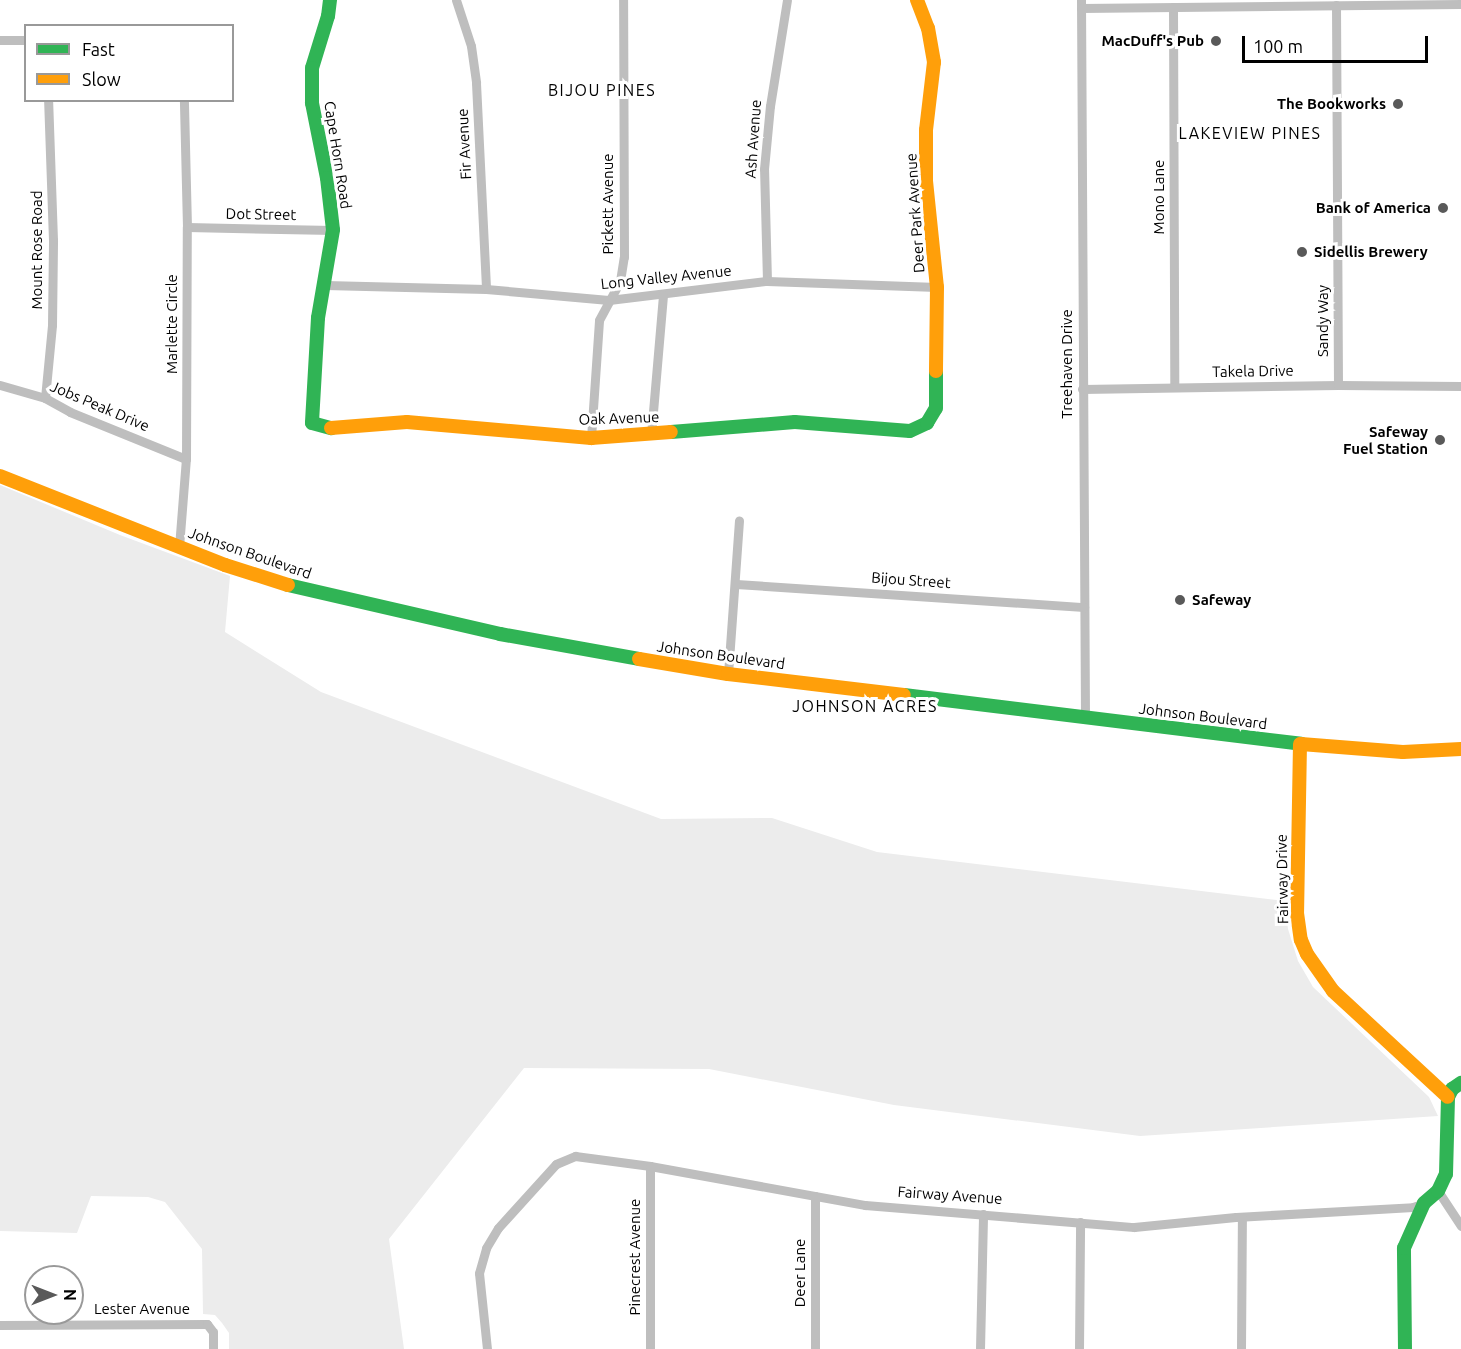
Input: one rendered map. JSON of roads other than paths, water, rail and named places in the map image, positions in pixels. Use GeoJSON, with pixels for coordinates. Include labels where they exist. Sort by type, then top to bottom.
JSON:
{"type":"FeatureCollection","features":[{"type":"Feature","properties":{"kind":"street","name":"Cape Horn Road"},"geometry":{"type":"LineString","coordinates":[[312,423],[316,389],[318,318],[326,285],[333,230],[327,178],[312,103],[312,68],[328,16],[330,0]]}},
{"type":"Feature","properties":{"kind":"street","name":"Fir Avenue"},"geometry":{"type":"LineString","coordinates":[[456,0],[471,46],[476,83],[486,289]]}},
{"type":"Feature","properties":{"kind":"street","name":"Pickett Avenue"},"geometry":{"type":"LineString","coordinates":[[591,438],[598,320],[620,281],[624,257],[623,0]]}},
{"type":"Feature","properties":{"kind":"street","name":"Ash Avenue"},"geometry":{"type":"LineString","coordinates":[[767,281],[764,169],[770,106],[787,0]]}},
{"type":"Feature","properties":{"kind":"street","name":"Deer Park Avenue"},"geometry":{"type":"LineString","coordinates":[[917,0],[928,28],[934,63],[926,130],[926,181],[937,287],[936,408],[927,423]]}},
{"type":"Feature","properties":{"kind":"street"},"geometry":{"type":"LineString","coordinates":[[1081,4],[1173,7],[1461,4]]}},
{"type":"Feature","properties":{"kind":"street","name":"Treehaven Drive"},"geometry":{"type":"LineString","coordinates":[[1081,4],[1085,719]]}},
{"type":"Feature","properties":{"kind":"street","name":"Sandy Way"},"geometry":{"type":"LineString","coordinates":[[1336,5],[1338,385]]}},
{"type":"Feature","properties":{"kind":"street","name":"Mono Lane"},"geometry":{"type":"LineString","coordinates":[[1173,7],[1174,387]]}},
{"type":"Feature","properties":{"kind":"street"},"geometry":{"type":"LineString","coordinates":[[0,40],[24,40]]}},
{"type":"Feature","properties":{"kind":"street","name":"Mount Rose Road"},"geometry":{"type":"LineString","coordinates":[[45,398],[52,325],[53,240],[48,102]]}},
{"type":"Feature","properties":{"kind":"street","name":"Marlette Circle"},"geometry":{"type":"LineString","coordinates":[[179,547],[186,459],[187,227],[184,102]]}},
{"type":"Feature","properties":{"kind":"street","name":"Dot Street"},"geometry":{"type":"LineString","coordinates":[[187,227],[333,230]]}},
{"type":"Feature","properties":{"kind":"street","name":"Long Valley Avenue"},"geometry":{"type":"LineString","coordinates":[[326,285],[486,289],[609,300],[767,281],[937,287]]}},
{"type":"Feature","properties":{"kind":"street"},"geometry":{"type":"LineString","coordinates":[[651,435],[663,295]]}},
{"type":"Feature","properties":{"kind":"street","name":"Jobs Peak Drive"},"geometry":{"type":"LineString","coordinates":[[0,385],[45,398],[70,412],[186,459]]}},
{"type":"Feature","properties":{"kind":"street","name":"Takela Drive"},"geometry":{"type":"LineString","coordinates":[[1082,389],[1338,385],[1461,386]]}},
{"type":"Feature","properties":{"kind":"street","name":"Oak Avenue"},"geometry":{"type":"LineString","coordinates":[[312,423],[336,430],[407,422],[450,424],[591,438],[795,422],[910,431],[927,423]]}},
{"type":"Feature","properties":{"kind":"street","name":"Johnson Boulevard"},"geometry":{"type":"LineString","coordinates":[[0,476],[225,565],[306,590],[500,634],[728,674],[1085,719],[1373,752],[1461,749]]}},
{"type":"Feature","properties":{"kind":"street"},"geometry":{"type":"LineString","coordinates":[[728,674],[739,520]]}},
{"type":"Feature","properties":{"kind":"street","name":"Bijou Street"},"geometry":{"type":"LineString","coordinates":[[736,584],[1084,607]]}},
{"type":"Feature","properties":{"kind":"street","name":"Fairway Drive"},"geometry":{"type":"LineString","coordinates":[[1300,744],[1297,913],[1301,940],[1307,954],[1333,991],[1448,1097]]}},
{"type":"Feature","properties":{"kind":"street"},"geometry":{"type":"LineString","coordinates":[[1461,1083],[1452,1089],[1448,1097],[1446,1174],[1438,1191],[1461,1226]]}},
{"type":"Feature","properties":{"kind":"street","name":"Fairway Avenue"},"geometry":{"type":"LineString","coordinates":[[487,1349],[480,1280],[481,1262],[498,1228],[543,1177],[556,1164],[575,1156],[650,1166],[866,1205],[1156,1226],[1242,1217],[1413,1208],[1424,1203],[1438,1191]]}},
{"type":"Feature","properties":{"kind":"street","name":"Pinecrest Avenue"},"geometry":{"type":"LineString","coordinates":[[650,1166],[650,1349]]}},
{"type":"Feature","properties":{"kind":"street","name":"Deer Lane"},"geometry":{"type":"LineString","coordinates":[[815,1196],[815,1349]]}},
{"type":"Feature","properties":{"kind":"street"},"geometry":{"type":"LineString","coordinates":[[1405,1349],[1404,1248],[1424,1203]]}},
{"type":"Feature","properties":{"kind":"street"},"geometry":{"type":"LineString","coordinates":[[980,1349],[983,1214]]}},
{"type":"Feature","properties":{"kind":"street"},"geometry":{"type":"LineString","coordinates":[[1241,1349],[1242,1217]]}},
{"type":"Feature","properties":{"kind":"street"},"geometry":{"type":"LineString","coordinates":[[1079,1349],[1080,1222]]}},
{"type":"Feature","properties":{"kind":"street","name":"Lester Avenue"},"geometry":{"type":"LineString","coordinates":[[0,1325],[200,1324],[212,1326],[213,1349]]}},
{"type":"Feature","properties":{"kind":"place","name":"MacDuff's Pub"},"geometry":{"type":"Point","coordinates":[1216,41]}},
{"type":"Feature","properties":{"kind":"place","name":"The Bookworks"},"geometry":{"type":"Point","coordinates":[1398,104]}},
{"type":"Feature","properties":{"kind":"place","name":"Bank of America"},"geometry":{"type":"Point","coordinates":[1443,208]}},
{"type":"Feature","properties":{"kind":"place","name":"Sidellis Brewery"},"geometry":{"type":"Point","coordinates":[1302,252]}},
{"type":"Feature","properties":{"kind":"place","name":"Safeway Fuel Station"},"geometry":{"type":"Point","coordinates":[1440,440]}},
{"type":"Feature","properties":{"kind":"place","name":"Safeway"},"geometry":{"type":"Point","coordinates":[1180,600]}},
{"type":"Feature","properties":{"kind":"district","name":"BIJOU PINES"},"geometry":{"type":"Point","coordinates":[602,90]}},
{"type":"Feature","properties":{"kind":"district","name":"LAKEVIEW PINES"},"geometry":{"type":"Point","coordinates":[1250,133]}},
{"type":"Feature","properties":{"kind":"district","name":"JOHNSON ACRES"},"geometry":{"type":"Point","coordinates":[865,706]}}]}
